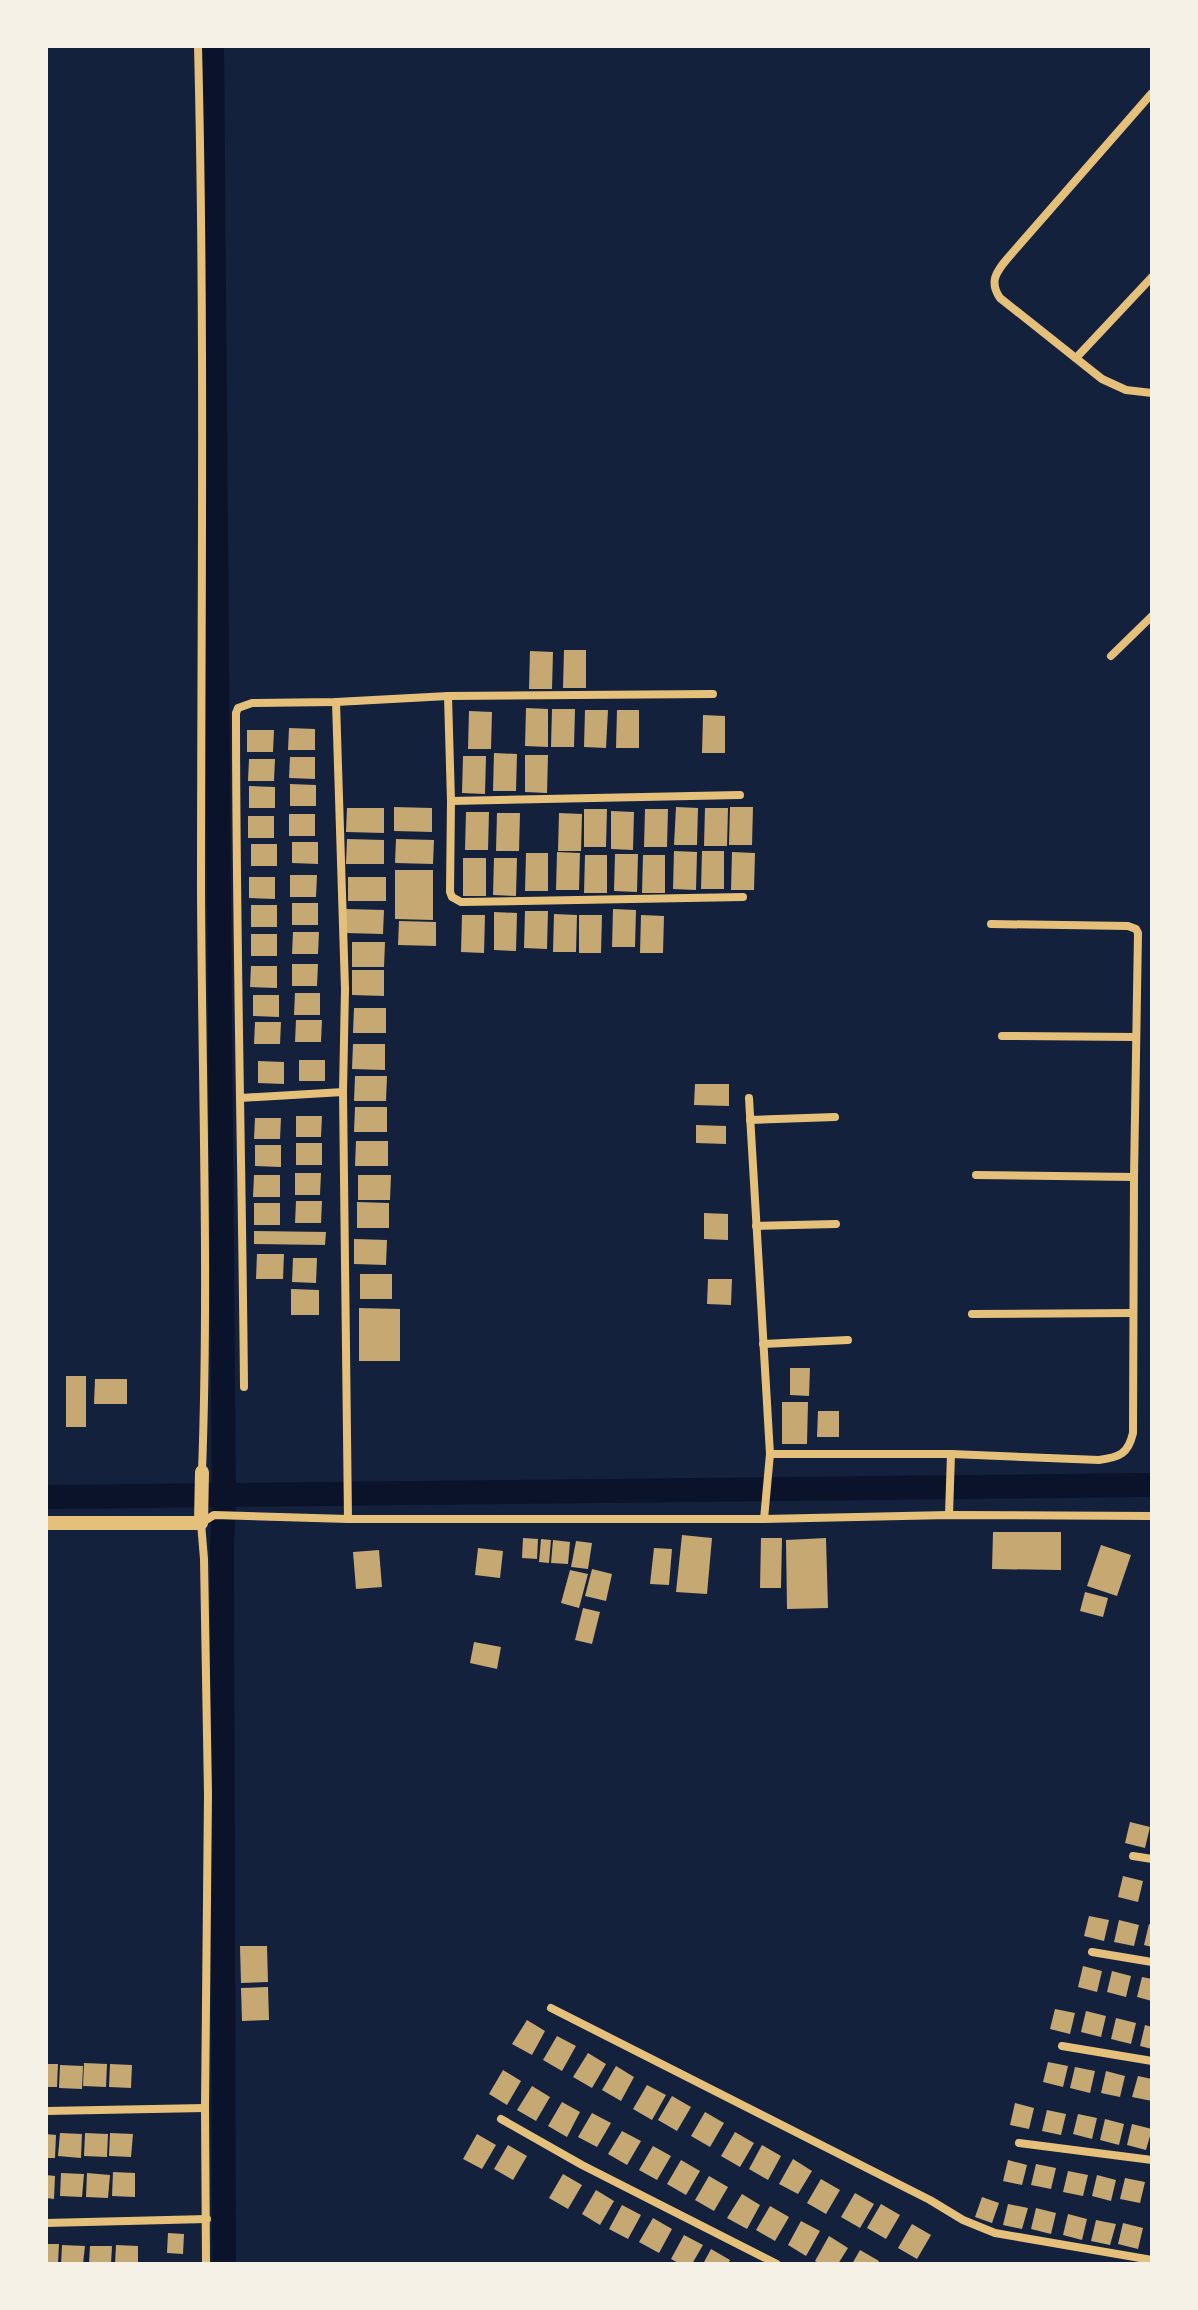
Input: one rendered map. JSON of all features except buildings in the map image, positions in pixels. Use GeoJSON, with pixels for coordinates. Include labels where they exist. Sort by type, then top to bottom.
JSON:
{"type":"FeatureCollection","features":[{"type":"Feature","properties":{"kind":"street"},"geometry":{"type":"LineString","coordinates":[[198,46],[203,249],[201,895],[206,1319],[202,1472],[208,1794],[206,2264]]}},
{"type":"Feature","properties":{"kind":"street"},"geometry":{"type":"LineString","coordinates":[[1152,93],[996,273],[995,291],[1102,379],[1126,390],[1152,393]]}},
{"type":"Feature","properties":{"kind":"street"},"geometry":{"type":"LineString","coordinates":[[1076,358],[1152,277]]}},
{"type":"Feature","properties":{"kind":"street"},"geometry":{"type":"LineString","coordinates":[[1111,656],[1152,616]]}},
{"type":"Feature","properties":{"kind":"street"},"geometry":{"type":"LineString","coordinates":[[244,1387],[238,708],[252,703],[448,696],[713,694]]}},
{"type":"Feature","properties":{"kind":"street"},"geometry":{"type":"LineString","coordinates":[[448,696],[452,897],[461,902],[743,897]]}},
{"type":"Feature","properties":{"kind":"street"},"geometry":{"type":"LineString","coordinates":[[336,702],[345,989],[343,1092],[348,1519]]}},
{"type":"Feature","properties":{"kind":"street"},"geometry":{"type":"LineString","coordinates":[[451,801],[740,795]]}},
{"type":"Feature","properties":{"kind":"street"},"geometry":{"type":"LineString","coordinates":[[770,1454],[951,1454],[1099,1460],[1124,1453],[1130,1446],[1133,1433],[1138,933],[1128,926],[991,924]]}},
{"type":"Feature","properties":{"kind":"street"},"geometry":{"type":"LineString","coordinates":[[1002,1036],[1136,1037]]}},
{"type":"Feature","properties":{"kind":"street"},"geometry":{"type":"LineString","coordinates":[[240,1098],[343,1092]]}},
{"type":"Feature","properties":{"kind":"street"},"geometry":{"type":"LineString","coordinates":[[749,1098],[770,1454],[764,1519]]}},
{"type":"Feature","properties":{"kind":"street"},"geometry":{"type":"LineString","coordinates":[[750,1120],[835,1117]]}},
{"type":"Feature","properties":{"kind":"street"},"geometry":{"type":"LineString","coordinates":[[976,1175],[1134,1177]]}},
{"type":"Feature","properties":{"kind":"street"},"geometry":{"type":"LineString","coordinates":[[756,1226],[836,1224]]}},
{"type":"Feature","properties":{"kind":"street"},"geometry":{"type":"LineString","coordinates":[[972,1314],[1133,1313]]}},
{"type":"Feature","properties":{"kind":"street"},"geometry":{"type":"LineString","coordinates":[[763,1344],[848,1340]]}},
{"type":"Feature","properties":{"kind":"street"},"geometry":{"type":"LineString","coordinates":[[949,1515],[951,1454]]}},
{"type":"Feature","properties":{"kind":"street"},"geometry":{"type":"LineString","coordinates":[[46,1523],[205,1516],[348,1519],[1152,1516]]}},
{"type":"Feature","properties":{"kind":"street"},"geometry":{"type":"LineString","coordinates":[[1133,1856],[1152,1859]]}},
{"type":"Feature","properties":{"kind":"street"},"geometry":{"type":"LineString","coordinates":[[1092,1952],[1152,1962]]}},
{"type":"Feature","properties":{"kind":"street"},"geometry":{"type":"LineString","coordinates":[[551,2008],[979,2227],[995,2233],[1152,2260]]}},
{"type":"Feature","properties":{"kind":"street"},"geometry":{"type":"LineString","coordinates":[[1062,2046],[1152,2061]]}},
{"type":"Feature","properties":{"kind":"street"},"geometry":{"type":"LineString","coordinates":[[46,2111],[205,2108]]}},
{"type":"Feature","properties":{"kind":"street"},"geometry":{"type":"LineString","coordinates":[[501,2119],[582,2165],[777,2264]]}},
{"type":"Feature","properties":{"kind":"street"},"geometry":{"type":"LineString","coordinates":[[1019,2143],[1152,2160]]}},
{"type":"Feature","properties":{"kind":"street"},"geometry":{"type":"LineString","coordinates":[[46,2223],[207,2219]]}},
{"type":"Feature","properties":{"kind":"waterway"},"geometry":{"type":"LineString","coordinates":[[212,46],[224,1504],[224,2264]]}},
{"type":"Feature","properties":{"kind":"waterway"},"geometry":{"type":"LineString","coordinates":[[46,1497],[1152,1485]]}}]}
